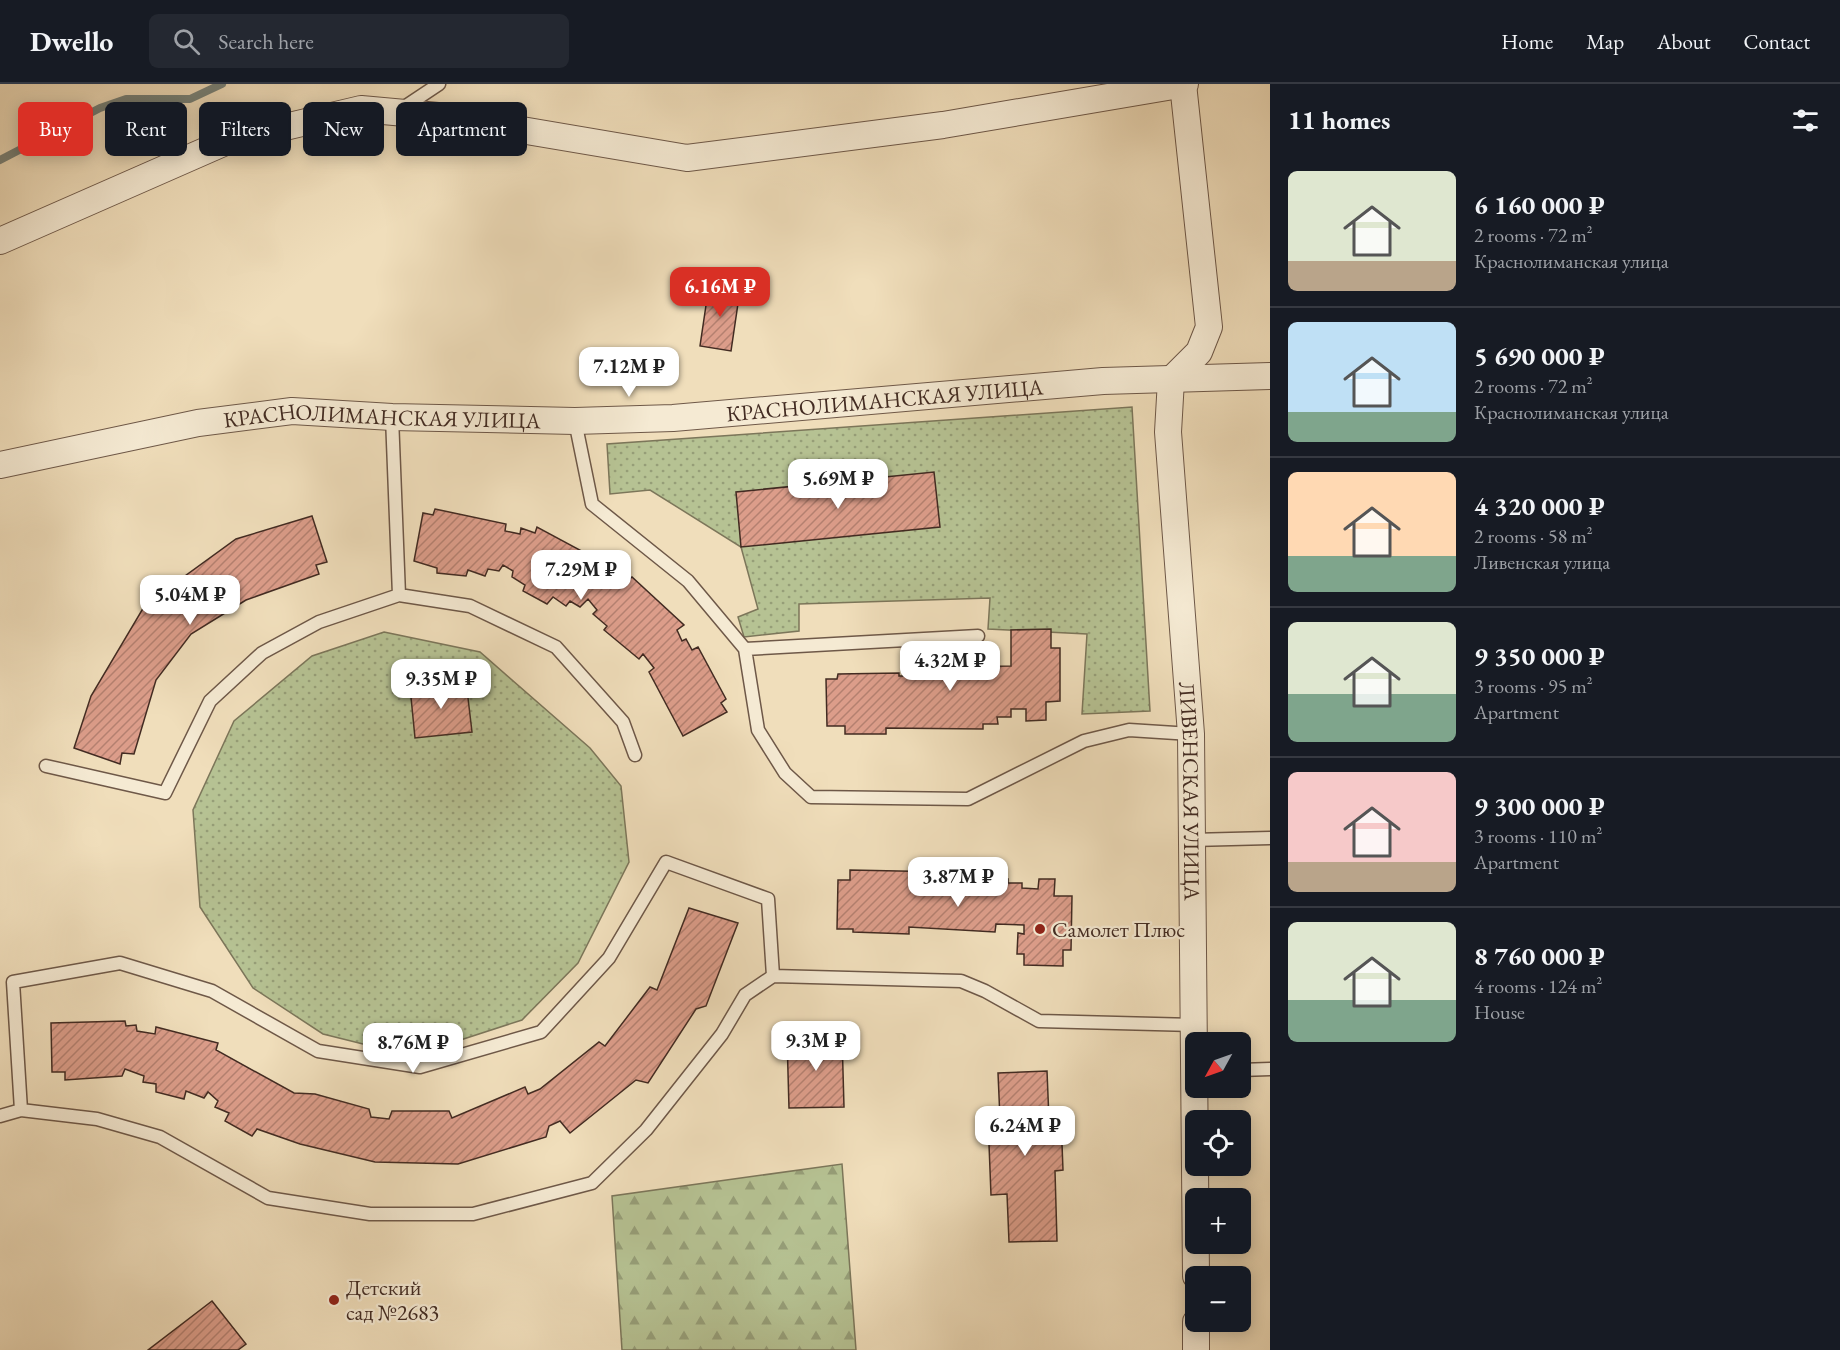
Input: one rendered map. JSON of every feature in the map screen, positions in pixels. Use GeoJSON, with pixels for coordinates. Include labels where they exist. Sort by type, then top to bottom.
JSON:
{"type":"FeatureCollection","features":[{"type":"Feature","properties":{"kind":"street"},"geometry":{"type":"LineString","coordinates":[[527,131],[687,158],[944,125],[1184,84],[1209,327],[1199,352],[1170,380]]}},
{"type":"Feature","properties":{"kind":"street"},"geometry":{"type":"LineString","coordinates":[[0,241],[230,140],[361,109],[396,112]]}},
{"type":"Feature","properties":{"kind":"street","name":"КРАСНОЛИМАНСКАЯ УЛИЦА"},"geometry":{"type":"LineString","coordinates":[[0,465],[198,423],[292,411],[392,417],[575,421],[673,418],[1091,382],[1170,380],[1224,375],[1270,376]]}},
{"type":"Feature","properties":{"kind":"street","name":"ЛИВЕНСКАЯ УЛИЦА"},"geometry":{"type":"LineString","coordinates":[[1170,380],[1168,432],[1191,734],[1194,1032]]}},
{"type":"Feature","properties":{"kind":"street","name":"ЛИВЕНСКАЯ УЛИЦА"},"geometry":{"type":"LineString","coordinates":[[1195,1098],[1196,1266]]}},
{"type":"Feature","properties":{"kind":"street"},"geometry":{"type":"LineString","coordinates":[[1196,1332],[1196,1350]]}},
{"type":"Feature","properties":{"kind":"lane"},"geometry":{"type":"LineString","coordinates":[[411,102],[439,84]]}},
{"type":"Feature","properties":{"kind":"lane"},"geometry":{"type":"LineString","coordinates":[[392,417],[399,595]]}},
{"type":"Feature","properties":{"kind":"lane"},"geometry":{"type":"LineString","coordinates":[[575,421],[592,504],[688,581],[745,649],[758,730],[785,773],[811,797],[968,799],[1084,741],[1129,730],[1191,734]]}},
{"type":"Feature","properties":{"kind":"lane"},"geometry":{"type":"LineString","coordinates":[[46,766],[165,793],[210,701],[262,653],[319,622],[399,595],[470,606],[556,647],[623,722],[635,755]]}},
{"type":"Feature","properties":{"kind":"lane"},"geometry":{"type":"LineString","coordinates":[[745,649],[978,636]]}},
{"type":"Feature","properties":{"kind":"lane"},"geometry":{"type":"LineString","coordinates":[[1192,840],[1270,838]]}},
{"type":"Feature","properties":{"kind":"lane"},"geometry":{"type":"LineString","coordinates":[[21,1110],[13,982],[120,963],[212,991],[318,1051],[420,1067],[541,1032],[609,958],[666,862],[768,899],[774,976]]}},
{"type":"Feature","properties":{"kind":"lane"},"geometry":{"type":"LineString","coordinates":[[0,1116],[21,1110],[97,1119],[159,1137],[268,1198],[370,1214],[473,1214],[592,1184],[646,1130],[722,1034],[745,995],[774,976],[961,981],[985,991],[1039,1021],[1194,1025]]}},
{"type":"Feature","properties":{"kind":"lane"},"geometry":{"type":"LineString","coordinates":[[1251,1070],[1270,1069]]}},
{"type":"Feature","properties":{"kind":"green space"},"geometry":{"type":"Polygon","coordinates":[[[1132,407],[1150,711],[1082,714],[1087,634],[988,629],[990,598],[799,604],[799,631],[744,637],[738,617],[758,609],[741,547],[650,490],[610,494],[607,444],[1132,407]]]}},
{"type":"Feature","properties":{"kind":"green space"},"geometry":{"type":"Polygon","coordinates":[[[384,632],[480,652],[590,748],[621,786],[629,862],[578,963],[522,1020],[439,1047],[363,1044],[323,1034],[253,988],[200,907],[193,810],[234,721],[312,656],[384,632]]]}},
{"type":"Feature","properties":{"kind":"green space"},"geometry":{"type":"Polygon","coordinates":[[[842,1164],[856,1350],[622,1350],[612,1196],[842,1164]]]}},
{"type":"Feature","properties":{"kind":"building"},"geometry":{"type":"Polygon","coordinates":[[[709,285],[740,290],[731,351],[700,346],[709,285]]]}},
{"type":"Feature","properties":{"kind":"building"},"geometry":{"type":"Polygon","coordinates":[[[934,472],[940,527],[741,547],[736,492],[934,472]]]}},
{"type":"Feature","properties":{"kind":"building"},"geometry":{"type":"Polygon","coordinates":[[[435,509],[506,524],[505,531],[520,534],[521,528],[535,533],[537,527],[591,556],[589,561],[599,565],[595,570],[603,578],[609,570],[615,573],[618,570],[628,580],[632,577],[684,625],[677,630],[682,641],[686,639],[692,650],[698,647],[726,699],[721,703],[727,712],[683,736],[649,672],[654,668],[643,654],[639,659],[604,630],[607,626],[593,614],[597,610],[588,599],[580,607],[570,601],[566,606],[553,597],[547,604],[523,591],[525,585],[512,577],[513,571],[503,565],[499,571],[488,569],[485,576],[468,570],[466,576],[437,573],[437,568],[414,561],[423,513],[433,515],[435,509]]]}},
{"type":"Feature","properties":{"kind":"building"},"geometry":{"type":"Polygon","coordinates":[[[312,516],[327,562],[316,565],[319,574],[246,600],[191,634],[156,680],[134,754],[122,753],[120,764],[74,748],[91,696],[145,605],[236,539],[312,516]]]}},
{"type":"Feature","properties":{"kind":"building"},"geometry":{"type":"Polygon","coordinates":[[[1051,629],[1051,648],[1060,648],[1060,701],[1046,702],[1046,720],[1026,721],[1026,709],[1011,709],[1011,717],[997,717],[998,724],[983,724],[983,729],[886,728],[886,734],[845,734],[845,726],[827,726],[826,679],[837,679],[838,674],[899,673],[899,676],[922,676],[921,667],[1011,666],[1011,630],[1051,629]]]}},
{"type":"Feature","properties":{"kind":"building"},"geometry":{"type":"Polygon","coordinates":[[[466,681],[472,732],[415,738],[410,687],[466,681]]]}},
{"type":"Feature","properties":{"kind":"building"},"geometry":{"type":"Polygon","coordinates":[[[850,870],[996,873],[996,878],[1008,879],[1008,883],[1022,883],[1022,888],[1038,889],[1039,879],[1055,879],[1054,896],[1072,896],[1071,950],[1063,950],[1063,966],[1024,965],[1024,954],[1017,954],[1018,933],[1024,934],[1024,925],[996,924],[995,932],[909,927],[909,934],[853,932],[853,929],[837,929],[838,880],[850,880],[850,870]]]}},
{"type":"Feature","properties":{"kind":"building"},"geometry":{"type":"Polygon","coordinates":[[[689,908],[738,923],[706,1006],[696,1009],[648,1083],[636,1080],[570,1133],[560,1121],[549,1126],[546,1137],[458,1164],[375,1162],[300,1144],[257,1129],[252,1136],[225,1121],[229,1113],[215,1107],[218,1101],[208,1092],[204,1098],[186,1091],[184,1099],[156,1092],[156,1084],[143,1082],[144,1076],[125,1069],[122,1076],[65,1080],[65,1072],[52,1072],[51,1023],[125,1021],[126,1026],[136,1025],[137,1031],[155,1034],[156,1027],[218,1043],[216,1050],[294,1093],[315,1094],[369,1109],[371,1117],[389,1119],[392,1111],[449,1111],[452,1118],[525,1087],[528,1094],[540,1089],[599,1042],[605,1046],[650,987],[657,990],[689,908]]]}},
{"type":"Feature","properties":{"kind":"building"},"geometry":{"type":"Polygon","coordinates":[[[842,1036],[844,1107],[789,1108],[787,1037],[842,1036]]]}},
{"type":"Feature","properties":{"kind":"building"},"geometry":{"type":"Polygon","coordinates":[[[1047,1071],[1050,1144],[1062,1144],[1063,1170],[1055,1171],[1057,1241],[1009,1242],[1007,1194],[991,1195],[988,1119],[1000,1119],[998,1073],[1047,1071]]]}},
{"type":"Feature","properties":{"kind":"building"},"geometry":{"type":"Polygon","coordinates":[[[212,1301],[246,1344],[238,1350],[148,1350],[212,1301]]]}},
{"type":"Feature","properties":{"kind":"waterway"},"geometry":{"type":"LineString","coordinates":[[0,160],[100,108],[126,99],[190,99],[222,84]]}},
{"type":"Feature","properties":{"kind":"place","name":"Самолет Плюс"},"geometry":{"type":"Point","coordinates":[1040,929]}},
{"type":"Feature","properties":{"kind":"place","name":"Детский сад №2683"},"geometry":{"type":"Point","coordinates":[334,1300]}}]}
